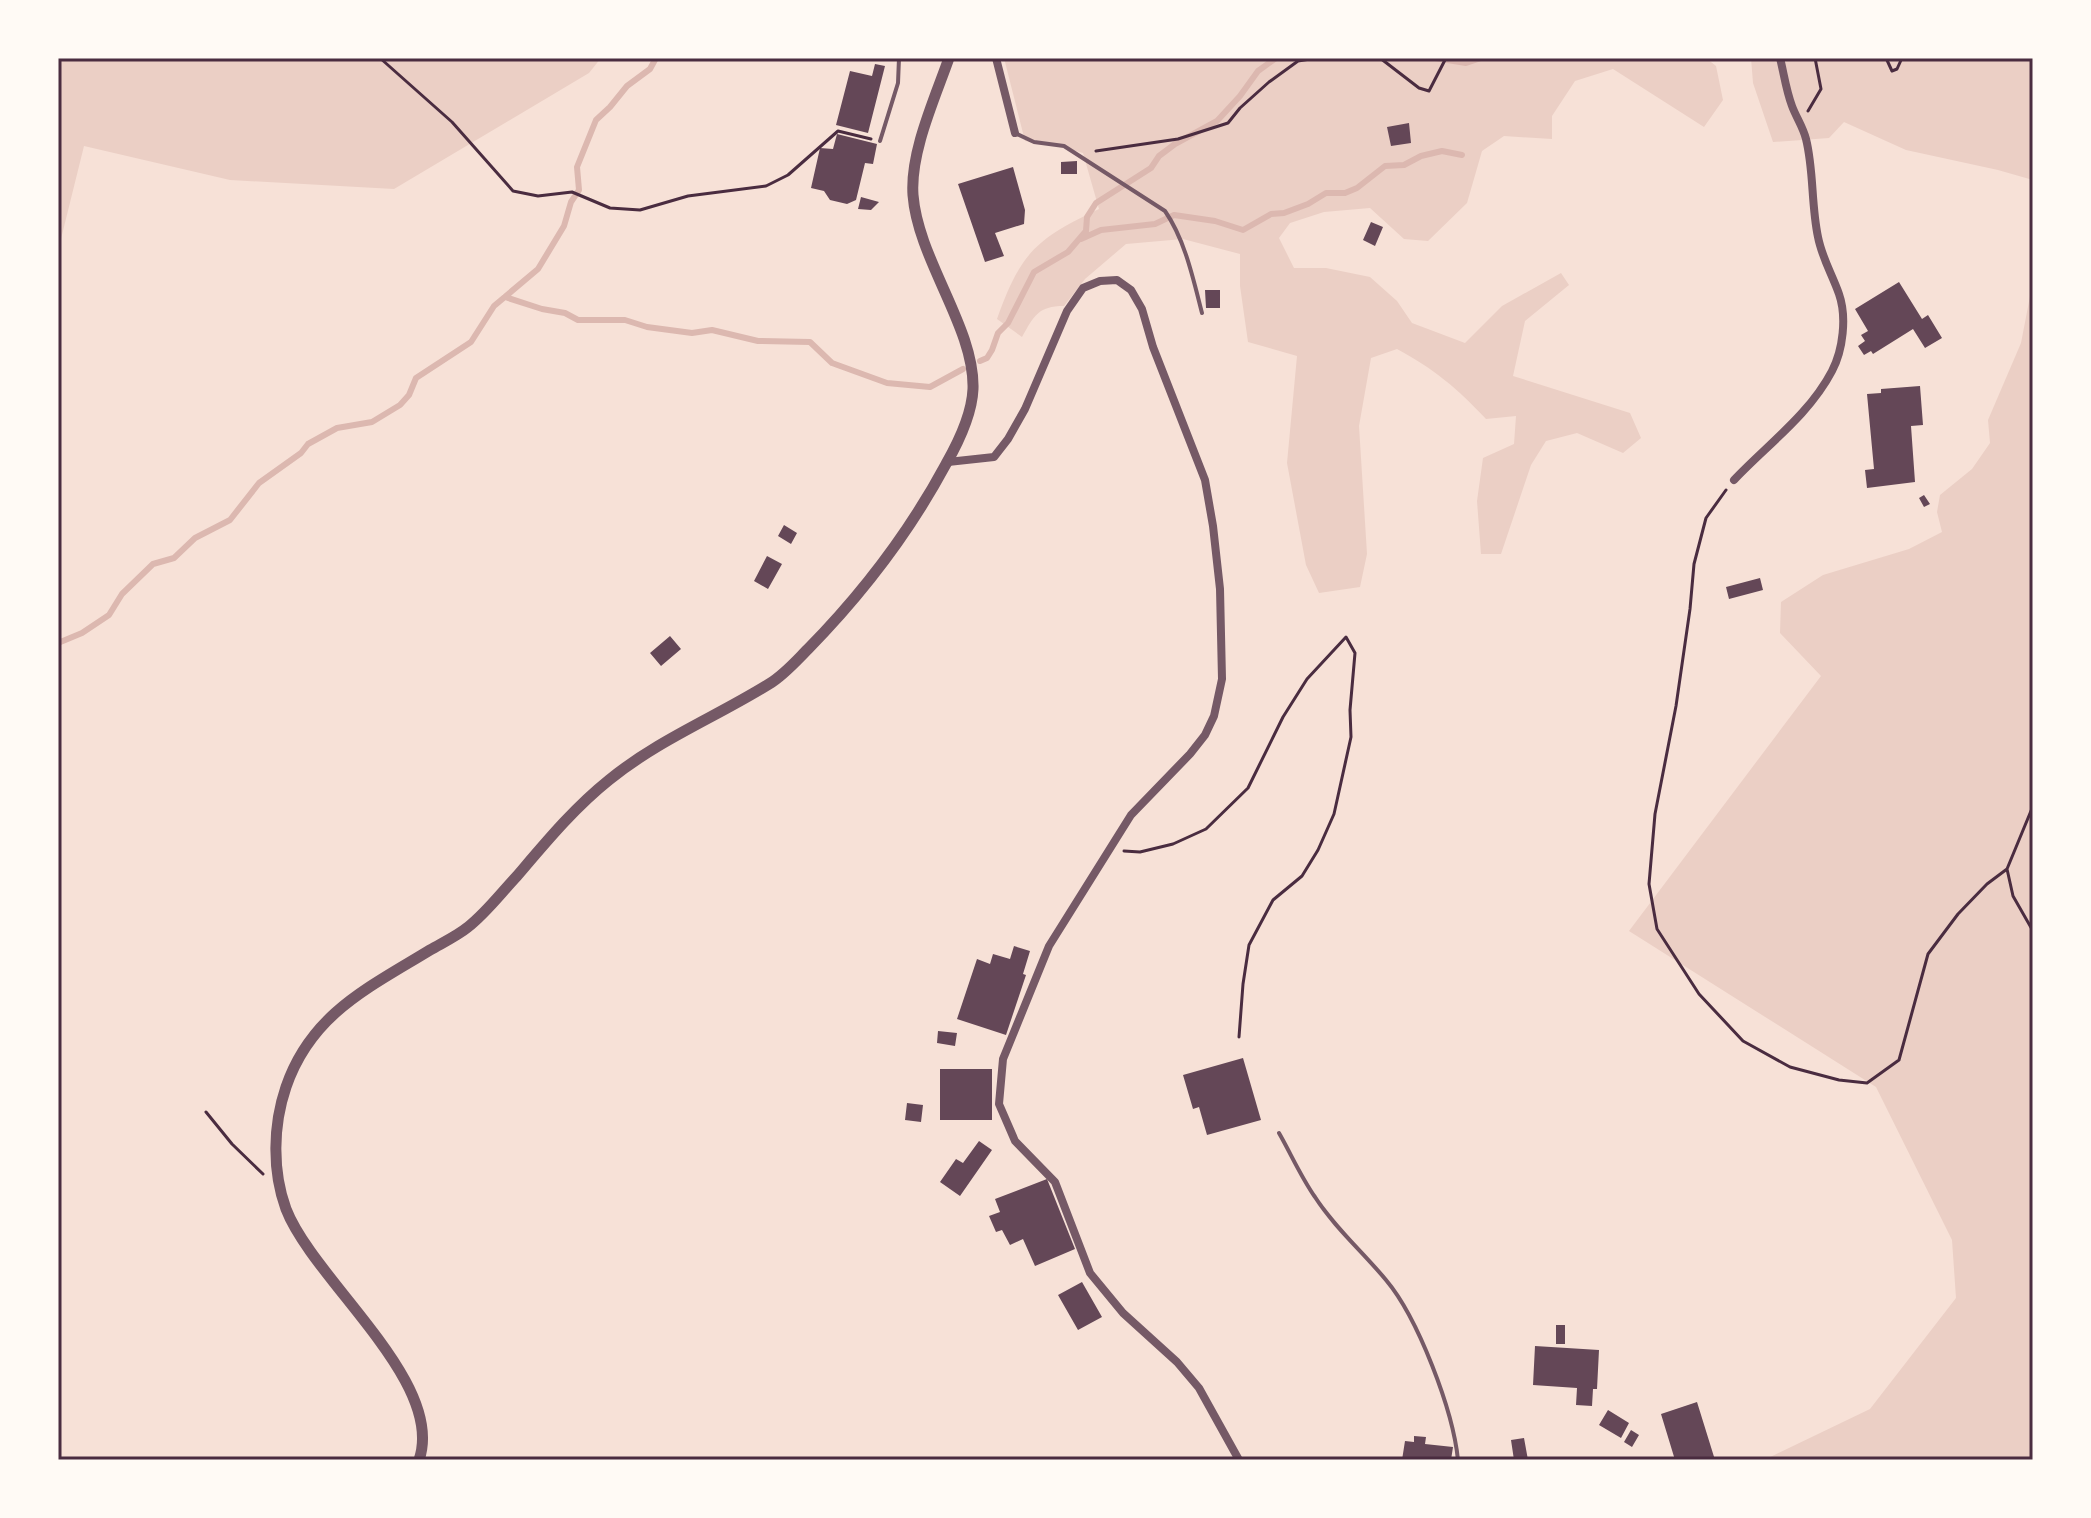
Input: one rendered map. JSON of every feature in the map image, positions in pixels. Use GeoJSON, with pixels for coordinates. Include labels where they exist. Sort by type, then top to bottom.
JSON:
{"type":"FeatureCollection","features":[{"type":"Feature","properties":{"kind":"street"},"geometry":{"type":"LineString","coordinates":[[419,1460],[423,1427],[402,1372],[299,1237],[279,1187],[276,1145],[285,1090],[296,1062],[334,1011],[467,928],[575,810],[626,766],[675,734],[772,683],[790,667],[833,623],[878,568],[927,499],[960,436],[973,390],[967,347],[930,260],[913,194],[918,150],[949,58]]}},
{"type":"Feature","properties":{"kind":"street"},"geometry":{"type":"LineString","coordinates":[[996,58],[1015,133]]}},
{"type":"Feature","properties":{"kind":"street"},"geometry":{"type":"LineString","coordinates":[[1734,480],[1811,407],[1831,372],[1842,330],[1839,294],[1823,260],[1817,233],[1806,137],[1792,108],[1780,58]]}},
{"type":"Feature","properties":{"kind":"street"},"geometry":{"type":"LineString","coordinates":[[948,462],[994,457],[1008,439],[1025,409],[1067,311],[1083,288],[1100,281],[1117,280],[1131,290],[1142,309],[1153,347],[1205,480],[1220,589],[1222,679],[1214,716],[1205,735],[1131,815],[1055,935],[1037,970],[1003,1059],[999,1104],[1015,1141],[1055,1182],[1090,1273],[1123,1313],[1177,1362],[1199,1388],[1239,1460]]}},
{"type":"Feature","properties":{"kind":"lane"},"geometry":{"type":"LineString","coordinates":[[880,141],[898,83],[899,58]]}},
{"type":"Feature","properties":{"kind":"lane"},"geometry":{"type":"LineString","coordinates":[[1015,133],[1034,142],[1064,146],[1080,154],[1165,211],[1173,223],[1189,266],[1202,313]]}},
{"type":"Feature","properties":{"kind":"lane"},"geometry":{"type":"LineString","coordinates":[[1279,1133],[1313,1195],[1338,1229],[1388,1282],[1412,1322],[1443,1397],[1457,1444],[1458,1460]]}},
{"type":"Feature","properties":{"kind":"path"},"geometry":{"type":"LineString","coordinates":[[380,58],[452,122],[513,191],[538,196],[572,192],[610,208],[640,210],[688,196],[766,186],[788,175],[838,131],[880,141]]}},
{"type":"Feature","properties":{"kind":"path"},"geometry":{"type":"LineString","coordinates":[[1080,154],[1178,139],[1228,123],[1269,82],[1298,61],[1316,58]]}},
{"type":"Feature","properties":{"kind":"path"},"geometry":{"type":"LineString","coordinates":[[1380,58],[1419,88],[1429,91],[1446,58]]}},
{"type":"Feature","properties":{"kind":"path"},"geometry":{"type":"LineString","coordinates":[[1799,118],[1813,106],[1821,89],[1815,58]]}},
{"type":"Feature","properties":{"kind":"path"},"geometry":{"type":"LineString","coordinates":[[1886,58],[1892,71],[1897,69],[1902,58]]}},
{"type":"Feature","properties":{"kind":"path"},"geometry":{"type":"LineString","coordinates":[[1734,480],[1706,518],[1694,564],[1676,706],[1655,814],[1649,884],[1657,929],[1699,994],[1743,1041],[1790,1067],[1839,1080],[1867,1083],[1899,1060],[1928,954],[1958,914],[1987,884],[2007,869],[2033,806]]}},
{"type":"Feature","properties":{"kind":"path"},"geometry":{"type":"LineString","coordinates":[[1108,850],[1140,852],[1173,844],[1206,829],[1248,788],[1283,717],[1307,679],[1346,637],[1355,653],[1351,737],[1345,773],[1334,814],[1318,850],[1302,876],[1273,900],[1249,945],[1239,1037]]}},
{"type":"Feature","properties":{"kind":"path"},"geometry":{"type":"LineString","coordinates":[[2007,869],[2013,896],[2033,931]]}},
{"type":"Feature","properties":{"kind":"path"},"geometry":{"type":"LineString","coordinates":[[206,1112],[247,1160],[279,1187]]}},
{"type":"Feature","properties":{"kind":"shaded area"},"geometry":{"type":"Polygon","coordinates":[[[58,58],[601,58],[589,73],[394,189],[230,180],[84,146],[58,251],[58,58]]]}},
{"type":"Feature","properties":{"kind":"shaded area"},"geometry":{"type":"Polygon","coordinates":[[[1004,58],[1706,58],[1716,66],[1723,100],[1704,127],[1613,69],[1575,81],[1552,116],[1552,139],[1504,136],[1482,151],[1467,203],[1428,241],[1404,239],[1370,208],[1324,212],[1290,223],[1279,238],[1294,268],[1326,268],[1370,277],[1397,301],[1412,323],[1465,343],[1502,306],[1561,273],[1569,285],[1525,321],[1513,376],[1630,413],[1641,438],[1623,453],[1577,433],[1546,441],[1531,465],[1501,554],[1481,554],[1477,501],[1483,458],[1514,444],[1516,416],[1486,419],[1444,380],[1397,349],[1371,358],[1359,426],[1367,554],[1360,587],[1319,593],[1306,565],[1287,463],[1297,356],[1248,342],[1240,286],[1240,254],[1183,239],[1126,244],[1085,279],[1064,306],[1042,310],[1022,337],[997,319],[1014,278],[1033,250],[1060,229],[1099,209],[1083,153],[1025,141],[1004,58]]]}},
{"type":"Feature","properties":{"kind":"shaded area"},"geometry":{"type":"Polygon","coordinates":[[[1751,58],[2033,58],[2033,180],[1906,150],[1844,122],[1829,138],[1773,142],[1753,83],[1751,58]]]}},
{"type":"Feature","properties":{"kind":"shaded area"},"geometry":{"type":"Polygon","coordinates":[[[2033,281],[2033,1460],[1764,1460],[1870,1409],[1956,1298],[1952,1240],[1876,1087],[1629,931],[1821,676],[1780,633],[1781,602],[1823,575],[1909,549],[1942,532],[1937,512],[1940,495],[1972,469],[1990,443],[1988,420],[2021,343],[2033,281]]]}},
{"type":"Feature","properties":{"kind":"building"},"geometry":{"type":"Polygon","coordinates":[[[875,64],[885,66],[868,133],[836,125],[850,71],[872,76],[875,64]]]}},
{"type":"Feature","properties":{"kind":"building"},"geometry":{"type":"Polygon","coordinates":[[[1409,123],[1411,143],[1391,146],[1387,127],[1409,123]]]}},
{"type":"Feature","properties":{"kind":"building"},"geometry":{"type":"Polygon","coordinates":[[[837,134],[877,144],[873,164],[865,163],[856,200],[847,204],[830,200],[824,191],[811,188],[820,148],[833,149],[837,134]]]}},
{"type":"Feature","properties":{"kind":"building"},"geometry":{"type":"Polygon","coordinates":[[[1077,161],[1077,174],[1061,174],[1061,162],[1077,161]]]}},
{"type":"Feature","properties":{"kind":"building"},"geometry":{"type":"Polygon","coordinates":[[[1013,167],[1025,210],[1024,224],[995,233],[1004,256],[985,262],[958,184],[1013,167]]]}},
{"type":"Feature","properties":{"kind":"building"},"geometry":{"type":"Polygon","coordinates":[[[861,197],[879,202],[871,210],[858,209],[861,197]]]}},
{"type":"Feature","properties":{"kind":"building"},"geometry":{"type":"Polygon","coordinates":[[[1371,222],[1383,227],[1375,246],[1363,240],[1371,222]]]}},
{"type":"Feature","properties":{"kind":"building"},"geometry":{"type":"Polygon","coordinates":[[[1899,282],[1922,319],[1928,315],[1942,338],[1925,348],[1913,329],[1873,354],[1871,351],[1864,355],[1858,346],[1865,341],[1861,335],[1868,331],[1855,309],[1899,282]]]}},
{"type":"Feature","properties":{"kind":"building"},"geometry":{"type":"Polygon","coordinates":[[[1205,290],[1220,290],[1220,308],[1206,308],[1205,290]]]}},
{"type":"Feature","properties":{"kind":"building"},"geometry":{"type":"Polygon","coordinates":[[[1920,386],[1923,425],[1911,426],[1915,482],[1867,488],[1865,470],[1874,469],[1867,394],[1881,393],[1881,389],[1920,386]]]}},
{"type":"Feature","properties":{"kind":"building"},"geometry":{"type":"Polygon","coordinates":[[[1924,495],[1930,504],[1924,507],[1919,498],[1924,495]]]}},
{"type":"Feature","properties":{"kind":"building"},"geometry":{"type":"Polygon","coordinates":[[[784,525],[797,533],[791,544],[778,536],[784,525]]]}},
{"type":"Feature","properties":{"kind":"building"},"geometry":{"type":"Polygon","coordinates":[[[767,556],[782,564],[768,589],[754,581],[767,556]]]}},
{"type":"Feature","properties":{"kind":"building"},"geometry":{"type":"Polygon","coordinates":[[[1760,578],[1763,590],[1729,599],[1726,587],[1760,578]]]}},
{"type":"Feature","properties":{"kind":"building"},"geometry":{"type":"Polygon","coordinates":[[[670,636],[681,649],[661,666],[650,653],[670,636]]]}},
{"type":"Feature","properties":{"kind":"building"},"geometry":{"type":"Polygon","coordinates":[[[1014,946],[1030,951],[1023,974],[1026,975],[1006,1035],[957,1019],[977,959],[990,964],[993,954],[1010,959],[1014,946]]]}},
{"type":"Feature","properties":{"kind":"building"},"geometry":{"type":"Polygon","coordinates":[[[938,1031],[957,1033],[955,1046],[937,1043],[938,1031]]]}},
{"type":"Feature","properties":{"kind":"building"},"geometry":{"type":"Polygon","coordinates":[[[1243,1058],[1261,1120],[1207,1135],[1199,1107],[1193,1109],[1183,1075],[1243,1058]]]}},
{"type":"Feature","properties":{"kind":"building"},"geometry":{"type":"Polygon","coordinates":[[[940,1069],[992,1069],[992,1120],[940,1120],[940,1069]]]}},
{"type":"Feature","properties":{"kind":"building"},"geometry":{"type":"Polygon","coordinates":[[[907,1103],[923,1105],[921,1122],[905,1120],[907,1103]]]}},
{"type":"Feature","properties":{"kind":"building"},"geometry":{"type":"Polygon","coordinates":[[[979,1141],[992,1150],[960,1196],[940,1182],[956,1159],[963,1163],[979,1141]]]}},
{"type":"Feature","properties":{"kind":"building"},"geometry":{"type":"Polygon","coordinates":[[[1047,1179],[1075,1249],[1035,1266],[1023,1239],[1010,1245],[1002,1230],[996,1232],[989,1216],[1000,1212],[995,1199],[1047,1179]]]}},
{"type":"Feature","properties":{"kind":"building"},"geometry":{"type":"Polygon","coordinates":[[[1082,1282],[1102,1317],[1078,1330],[1058,1295],[1082,1282]]]}},
{"type":"Feature","properties":{"kind":"building"},"geometry":{"type":"Polygon","coordinates":[[[1556,1325],[1565,1325],[1565,1344],[1556,1344],[1556,1325]]]}},
{"type":"Feature","properties":{"kind":"building"},"geometry":{"type":"Polygon","coordinates":[[[1535,1346],[1599,1350],[1597,1389],[1593,1389],[1592,1406],[1576,1405],[1577,1388],[1533,1385],[1535,1346]]]}},
{"type":"Feature","properties":{"kind":"building"},"geometry":{"type":"Polygon","coordinates":[[[1697,1402],[1715,1460],[1675,1460],[1661,1414],[1697,1402]]]}},
{"type":"Feature","properties":{"kind":"building"},"geometry":{"type":"Polygon","coordinates":[[[1608,1410],[1629,1423],[1621,1438],[1599,1425],[1608,1410]]]}},
{"type":"Feature","properties":{"kind":"building"},"geometry":{"type":"Polygon","coordinates":[[[1631,1430],[1639,1435],[1632,1447],[1624,1442],[1631,1430]]]}},
{"type":"Feature","properties":{"kind":"building"},"geometry":{"type":"Polygon","coordinates":[[[1414,1436],[1426,1437],[1425,1444],[1453,1447],[1451,1460],[1402,1460],[1405,1441],[1414,1442],[1414,1436]]]}},
{"type":"Feature","properties":{"kind":"building"},"geometry":{"type":"Polygon","coordinates":[[[1524,1438],[1528,1460],[1514,1460],[1511,1440],[1524,1438]]]}},
{"type":"Feature","properties":{"kind":"waterway"},"geometry":{"type":"LineString","coordinates":[[58,643],[82,633],[109,615],[122,594],[153,564],[174,558],[195,538],[230,520],[259,483],[301,453],[308,444],[337,428],[372,422],[400,405],[409,395],[416,378],[471,342],[494,306],[538,269],[564,226],[571,202],[579,190],[577,167],[596,120],[627,86],[650,69],[656,58]]}},
{"type":"Feature","properties":{"kind":"waterway"},"geometry":{"type":"LineString","coordinates":[[980,361],[987,358],[992,350],[998,333],[1008,323],[1034,272],[1068,252],[1086,231],[1087,217],[1096,203],[1151,168],[1159,156],[1175,144],[1217,121],[1258,71],[1276,58]]}},
{"type":"Feature","properties":{"kind":"waterway"},"geometry":{"type":"LineString","coordinates":[[1435,58],[1466,63],[1481,58]]}},
{"type":"Feature","properties":{"kind":"waterway"},"geometry":{"type":"LineString","coordinates":[[1081,239],[1101,230],[1155,224],[1174,215],[1215,221],[1243,230],[1271,214],[1284,213],[1308,204],[1326,193],[1345,193],[1357,188],[1385,166],[1404,165],[1421,156],[1442,151],[1462,155]]}},
{"type":"Feature","properties":{"kind":"waterway"},"geometry":{"type":"LineString","coordinates":[[505,297],[565,313],[578,320],[625,320],[647,327],[692,333],[712,330],[758,341],[810,342],[832,363],[887,383],[930,387],[963,369]]}}]}
